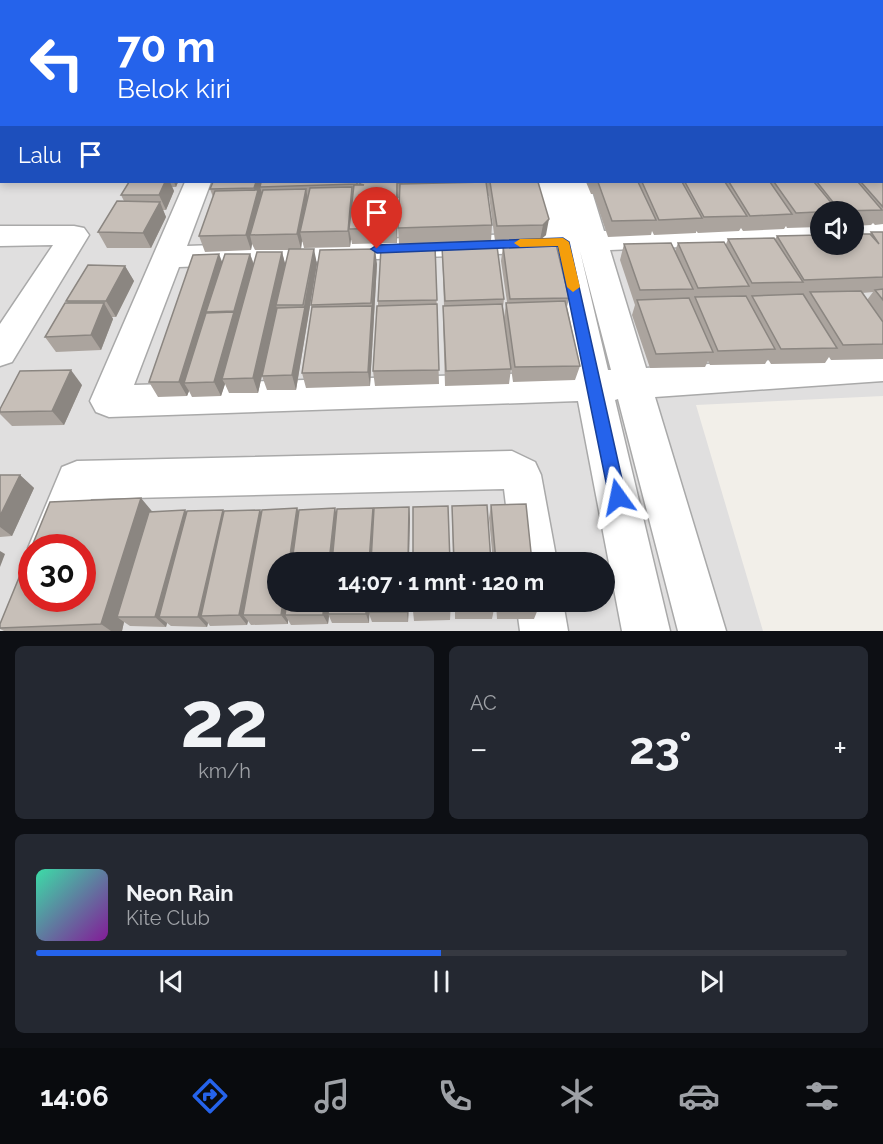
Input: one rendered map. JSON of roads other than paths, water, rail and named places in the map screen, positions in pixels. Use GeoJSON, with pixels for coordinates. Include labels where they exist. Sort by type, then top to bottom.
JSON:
{"type":"FeatureCollection","features":[{"type":"Feature","properties":{"kind":"street"},"geometry":{"type":"LineString","coordinates":[[198,183],[109,401],[594,386],[633,381],[883,367]]}},
{"type":"Feature","properties":{"kind":"street"},"geometry":{"type":"LineString","coordinates":[[550,183],[578,241],[633,381],[702,631]]}},
{"type":"Feature","properties":{"kind":"street"},"geometry":{"type":"LineString","coordinates":[[576,183],[578,241],[594,386],[646,631]]}},
{"type":"Feature","properties":{"kind":"street"},"geometry":{"type":"LineString","coordinates":[[864,230],[883,229]]}},
{"type":"Feature","properties":{"kind":"street"},"geometry":{"type":"LineString","coordinates":[[167,257],[810,232]]}},
{"type":"Feature","properties":{"kind":"street"},"geometry":{"type":"LineString","coordinates":[[0,237],[74,235],[3,343]]}},
{"type":"Feature","properties":{"kind":"street"},"geometry":{"type":"LineString","coordinates":[[56,534],[77,480],[512,470],[521,476],[524,485],[534,552]]}},
{"type":"Feature","properties":{"kind":"street"},"geometry":{"type":"LineString","coordinates":[[541,612],[544,631]]}}]}
